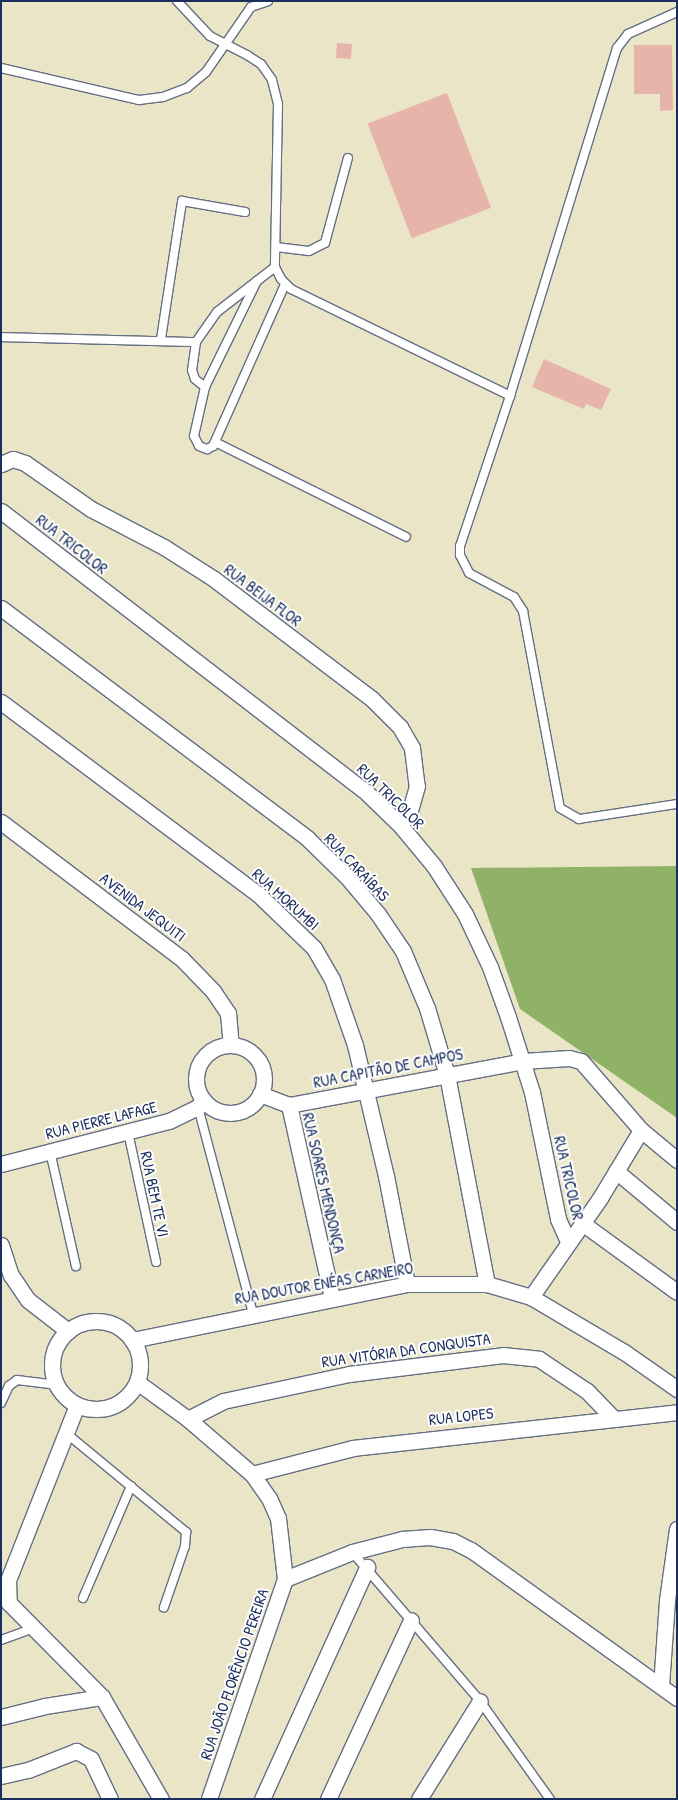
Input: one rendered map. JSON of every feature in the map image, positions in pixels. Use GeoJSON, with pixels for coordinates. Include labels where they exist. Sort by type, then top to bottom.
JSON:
{"type":"FeatureCollection","features":[{"type":"Feature","properties":{"kind":"street","name":"RUA BEIJA FLOR"},"geometry":{"type":"LineString","coordinates":[[2,464],[13,459],[26,463],[91,509],[164,547],[214,580],[372,699],[400,727],[412,748],[416,768],[416,793],[410,811],[400,824]]}},
{"type":"Feature","properties":{"kind":"street","name":"RUA TRICOLOR"},"geometry":{"type":"LineString","coordinates":[[1,511],[195,662],[287,729],[400,824],[434,866],[464,914],[490,967],[523,1061],[558,1219],[568,1241]]}},
{"type":"Feature","properties":{"kind":"street","name":"RUA CARAÍBAS"},"geometry":{"type":"LineString","coordinates":[[1,608],[307,838],[347,877],[403,951],[427,1008],[447,1075],[487,1284]]}},
{"type":"Feature","properties":{"kind":"street","name":"RUA MORUMBI"},"geometry":{"type":"LineString","coordinates":[[1,702],[258,894],[294,926],[314,948],[332,980],[345,1011],[366,1089],[407,1284]]}},
{"type":"Feature","properties":{"kind":"street","name":"AVENIDA JEQUITI"},"geometry":{"type":"LineString","coordinates":[[1,822],[182,959],[213,991],[228,1012],[231,1044]]}},
{"type":"Feature","properties":{"kind":"street"},"geometry":{"type":"LineString","coordinates":[[231,1044],[252,1052],[259,1061],[264,1083],[260,1094],[249,1107],[233,1113],[222,1112],[201,1104],[196,1080],[202,1059],[210,1051],[231,1044]]}},
{"type":"Feature","properties":{"kind":"street","name":"RUA CAPITÃO DE CAMPOS"},"geometry":{"type":"LineString","coordinates":[[289,1105],[523,1061],[569,1058],[581,1062],[641,1130],[677,1160]]}},
{"type":"Feature","properties":{"kind":"street"},"geometry":{"type":"LineString","coordinates":[[260,1094],[289,1105]]}},
{"type":"Feature","properties":{"kind":"street","name":"RUA PIERRE LAFAGE"},"geometry":{"type":"LineString","coordinates":[[1,1164],[169,1121],[201,1104]]}},
{"type":"Feature","properties":{"kind":"street","name":"RUA SOARES MENDONÇA"},"geometry":{"type":"LineString","coordinates":[[289,1105],[332,1297]]}},
{"type":"Feature","properties":{"kind":"street"},"geometry":{"type":"LineString","coordinates":[[531,1297],[582,1223],[641,1130]]}},
{"type":"Feature","properties":{"kind":"street"},"geometry":{"type":"LineString","coordinates":[[616,1171],[677,1222]]}},
{"type":"Feature","properties":{"kind":"street"},"geometry":{"type":"LineString","coordinates":[[582,1223],[677,1292]]}},
{"type":"Feature","properties":{"kind":"street"},"geometry":{"type":"LineString","coordinates":[[1,1245],[11,1275],[28,1300],[68,1331]]}},
{"type":"Feature","properties":{"kind":"street","name":"RUA DOUTOR ENÉAS CARNEIRO"},"geometry":{"type":"LineString","coordinates":[[132,1340],[253,1313],[407,1284],[487,1284],[531,1297],[624,1352],[677,1389]]}},
{"type":"Feature","properties":{"kind":"street"},"geometry":{"type":"LineString","coordinates":[[94,1321],[115,1326],[132,1340],[140,1368],[137,1382],[124,1399],[105,1409],[77,1405],[56,1385],[52,1371],[53,1356],[68,1331],[94,1321]]}},
{"type":"Feature","properties":{"kind":"street","name":"RUA VITÓRIA DA CONQUISTA"},"geometry":{"type":"LineString","coordinates":[[188,1419],[223,1401],[340,1376],[503,1355],[539,1359],[557,1369],[587,1391],[614,1419]]}},
{"type":"Feature","properties":{"kind":"street","name":"RUA JOÃO FLORÊNCIO PEREIRA"},"geometry":{"type":"LineString","coordinates":[[137,1382],[188,1419],[252,1474],[269,1498],[278,1518],[285,1579],[210,1799]]}},
{"type":"Feature","properties":{"kind":"street"},"geometry":{"type":"LineString","coordinates":[[77,1405],[5,1579],[9,1604],[102,1698],[161,1799]]}},
{"type":"Feature","properties":{"kind":"street","name":"RUA LOPES"},"geometry":{"type":"LineString","coordinates":[[252,1474],[353,1448],[677,1412]]}},
{"type":"Feature","properties":{"kind":"street"},"geometry":{"type":"LineString","coordinates":[[661,1686],[667,1600],[677,1529]]}},
{"type":"Feature","properties":{"kind":"street"},"geometry":{"type":"LineString","coordinates":[[285,1579],[352,1552],[402,1539],[430,1537],[453,1541],[471,1550],[677,1698]]}},
{"type":"Feature","properties":{"kind":"street"},"geometry":{"type":"LineString","coordinates":[[262,1799],[367,1567]]}},
{"type":"Feature","properties":{"kind":"street"},"geometry":{"type":"LineString","coordinates":[[328,1799],[411,1620]]}},
{"type":"Feature","properties":{"kind":"street"},"geometry":{"type":"LineString","coordinates":[[1,1717],[45,1706],[102,1698]]}},
{"type":"Feature","properties":{"kind":"street"},"geometry":{"type":"LineString","coordinates":[[418,1799],[480,1700]]}},
{"type":"Feature","properties":{"kind":"street"},"geometry":{"type":"LineString","coordinates":[[1,1776],[28,1770],[76,1751],[91,1759],[110,1799]]}},
{"type":"Feature","properties":{"kind":"lane"},"geometry":{"type":"LineString","coordinates":[[177,1],[200,28],[225,45],[261,64],[272,80],[278,104],[275,267],[286,284],[510,396]]}},
{"type":"Feature","properties":{"kind":"lane"},"geometry":{"type":"LineString","coordinates":[[1,68],[139,100],[164,97],[188,88],[206,72],[251,7],[268,1]]}},
{"type":"Feature","properties":{"kind":"lane"},"geometry":{"type":"LineString","coordinates":[[677,12],[628,34],[617,48],[510,396],[462,541],[460,555],[469,573],[514,597],[523,611],[560,808],[579,819],[677,804]]}},
{"type":"Feature","properties":{"kind":"lane"},"geometry":{"type":"LineString","coordinates":[[276,247],[309,251],[325,243],[348,158]]}},
{"type":"Feature","properties":{"kind":"lane"},"geometry":{"type":"LineString","coordinates":[[161,339],[182,201],[245,212]]}},
{"type":"Feature","properties":{"kind":"lane"},"geometry":{"type":"LineString","coordinates":[[205,387],[195,379],[192,370],[196,342],[217,312],[275,267]]}},
{"type":"Feature","properties":{"kind":"lane"},"geometry":{"type":"LineString","coordinates":[[257,280],[205,387],[195,442],[207,449],[215,442],[286,284]]}},
{"type":"Feature","properties":{"kind":"lane"},"geometry":{"type":"LineString","coordinates":[[1,337],[161,339],[196,342]]}},
{"type":"Feature","properties":{"kind":"lane"},"geometry":{"type":"LineString","coordinates":[[215,442],[406,538]]}},
{"type":"Feature","properties":{"kind":"lane"},"geometry":{"type":"LineString","coordinates":[[201,1104],[253,1313]]}},
{"type":"Feature","properties":{"kind":"lane","name":"RUA BEM TE VI"},"geometry":{"type":"LineString","coordinates":[[128,1132],[156,1262]]}},
{"type":"Feature","properties":{"kind":"lane"},"geometry":{"type":"LineString","coordinates":[[50,1151],[76,1266]]}},
{"type":"Feature","properties":{"kind":"lane"},"geometry":{"type":"LineString","coordinates":[[1,1403],[9,1386],[17,1380],[56,1385]]}},
{"type":"Feature","properties":{"kind":"lane"},"geometry":{"type":"LineString","coordinates":[[66,1433],[186,1532],[185,1546],[164,1607]]}},
{"type":"Feature","properties":{"kind":"lane"},"geometry":{"type":"LineString","coordinates":[[83,1598],[131,1486]]}},
{"type":"Feature","properties":{"kind":"lane"},"geometry":{"type":"LineString","coordinates":[[352,1552],[367,1567],[480,1700],[550,1799]]}},
{"type":"Feature","properties":{"kind":"lane"},"geometry":{"type":"LineString","coordinates":[[1,1640],[32,1629]]}},
{"type":"Feature","properties":{"kind":"green space"},"geometry":{"type":"Polygon","coordinates":[[[677,866],[677,1118],[520,1009],[471,868],[677,866]]]}},
{"type":"Feature","properties":{"kind":"building"},"geometry":{"type":"Polygon","coordinates":[[[337,43],[352,44],[351,59],[336,58],[337,43]]]}},
{"type":"Feature","properties":{"kind":"building"},"geometry":{"type":"Polygon","coordinates":[[[634,45],[672,45],[673,110],[660,111],[660,94],[634,94],[634,45]]]}},
{"type":"Feature","properties":{"kind":"building"},"geometry":{"type":"Polygon","coordinates":[[[447,93],[491,208],[412,238],[368,123],[447,93]]]}},
{"type":"Feature","properties":{"kind":"building"},"geometry":{"type":"Polygon","coordinates":[[[544,359],[611,389],[601,410],[586,404],[584,409],[532,387],[544,359]]]}}]}
